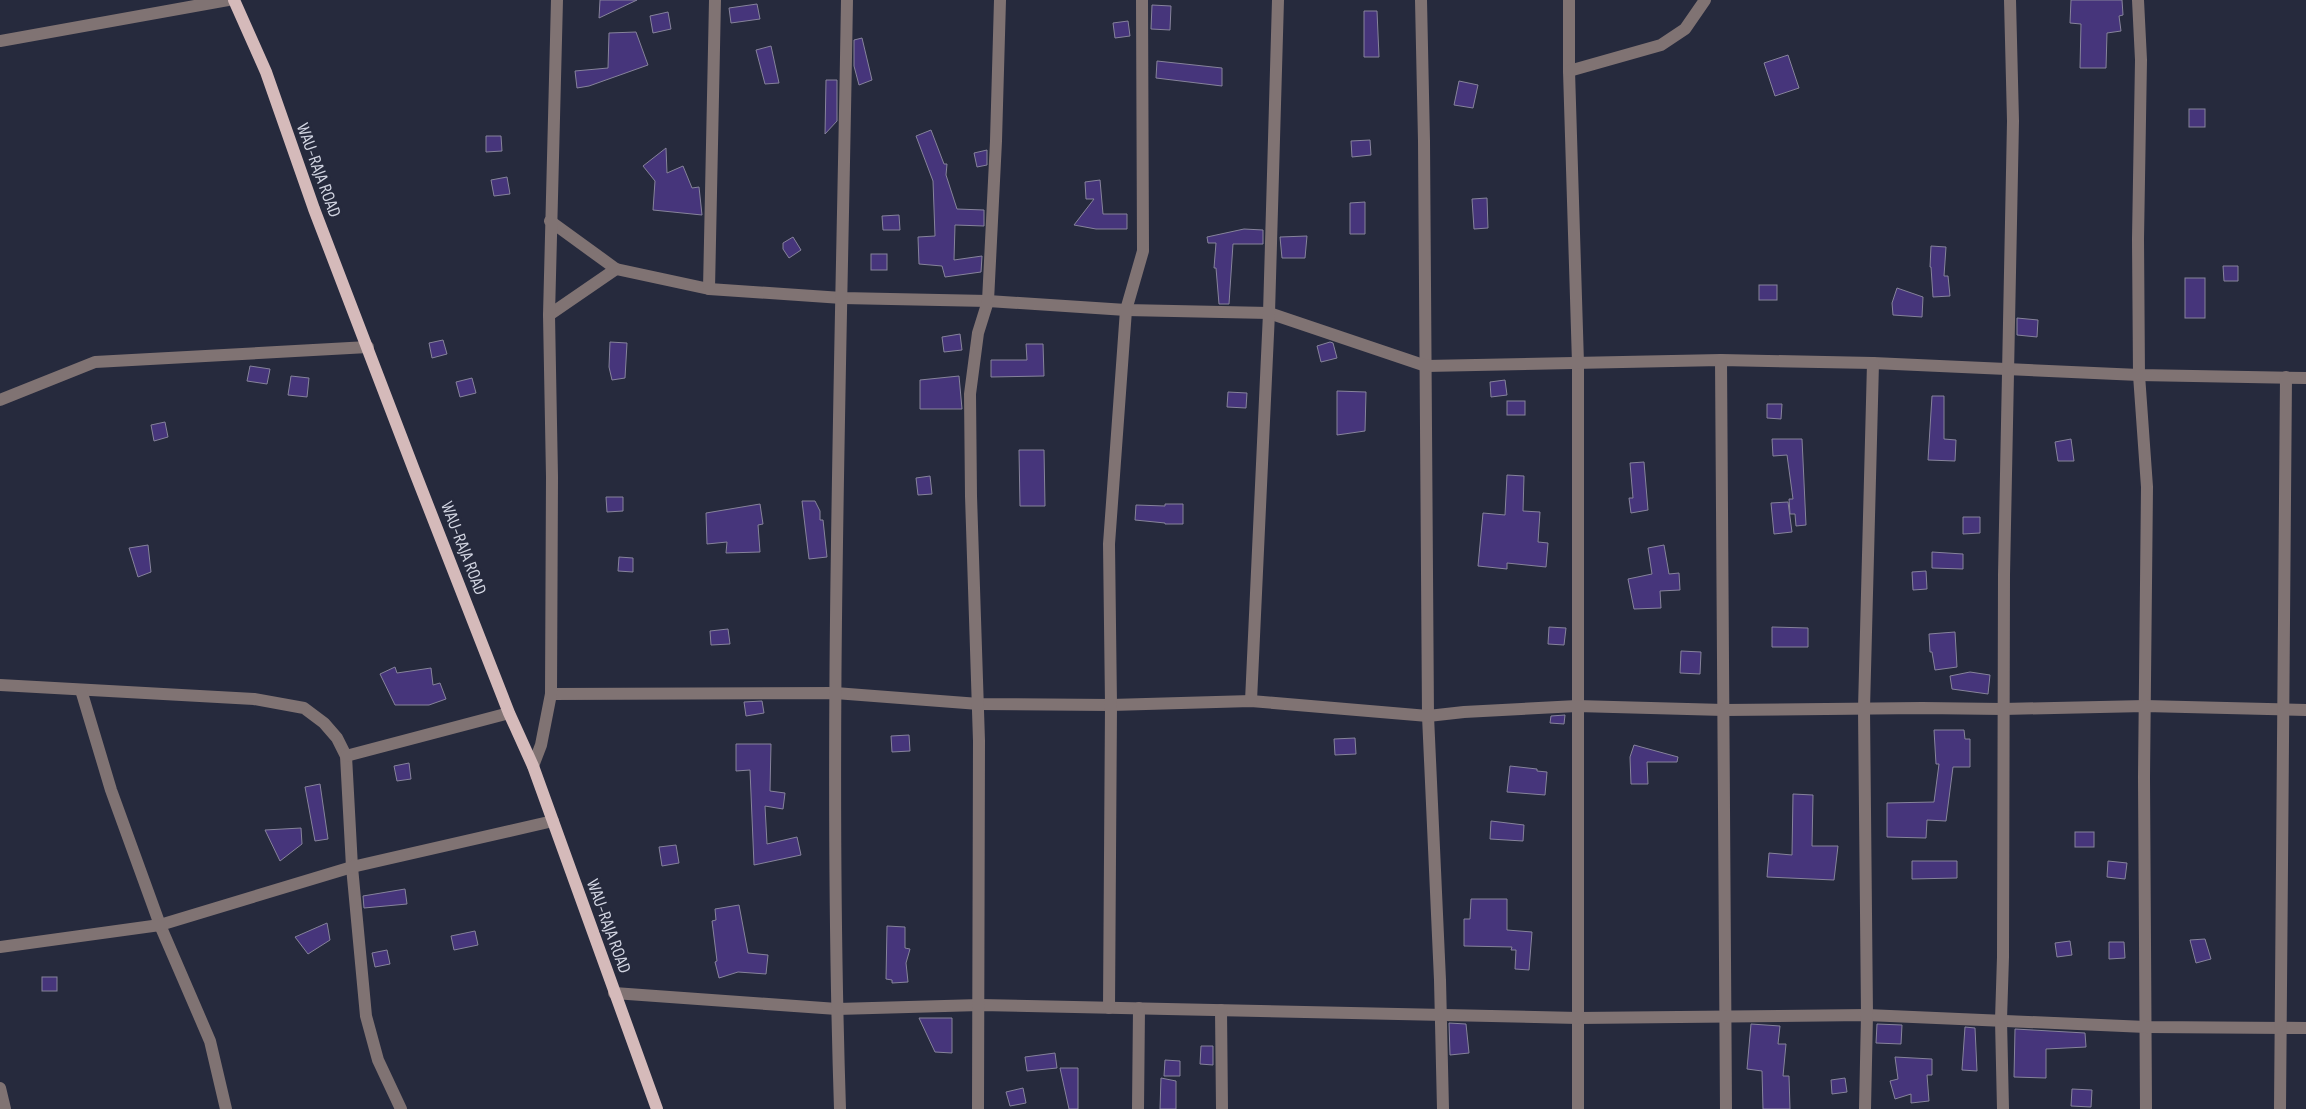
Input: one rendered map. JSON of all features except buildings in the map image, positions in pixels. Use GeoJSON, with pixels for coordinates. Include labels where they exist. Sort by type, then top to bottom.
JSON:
{"type":"FeatureCollection","features":[{"type":"Feature","properties":{"kind":"main road","name":"WAU-RAJA ROAD"},"geometry":{"type":"LineString","coordinates":[[234,0],[266,72],[314,209],[509,713],[533,766],[657,1109]]}},
{"type":"Feature","properties":{"kind":"street"},"geometry":{"type":"LineString","coordinates":[[0,41],[228,0]]}},
{"type":"Feature","properties":{"kind":"street"},"geometry":{"type":"LineString","coordinates":[[533,766],[541,745],[551,694],[552,477],[549,315],[557,0]]}},
{"type":"Feature","properties":{"kind":"street"},"geometry":{"type":"LineString","coordinates":[[709,289],[715,0]]}},
{"type":"Feature","properties":{"kind":"street"},"geometry":{"type":"LineString","coordinates":[[840,1109],[837,1009],[835,693],[847,0]]}},
{"type":"Feature","properties":{"kind":"street"},"geometry":{"type":"LineString","coordinates":[[978,1109],[980,1005],[979,704],[971,496],[970,394],[978,333],[988,301],[996,141],[1000,0]]}},
{"type":"Feature","properties":{"kind":"street"},"geometry":{"type":"LineString","coordinates":[[1109,1008],[1111,705],[1109,544],[1126,310],[1143,251],[1142,0]]}},
{"type":"Feature","properties":{"kind":"street"},"geometry":{"type":"LineString","coordinates":[[1251,701],[1269,313],[1278,0]]}},
{"type":"Feature","properties":{"kind":"street"},"geometry":{"type":"LineString","coordinates":[[1421,0],[1428,716],[1441,1015],[1443,1109]]}},
{"type":"Feature","properties":{"kind":"street"},"geometry":{"type":"LineString","coordinates":[[1569,0],[1569,72],[1578,362],[1578,1109]]}},
{"type":"Feature","properties":{"kind":"street"},"geometry":{"type":"LineString","coordinates":[[1569,72],[1662,45],[1685,29],[1705,0]]}},
{"type":"Feature","properties":{"kind":"street"},"geometry":{"type":"LineString","coordinates":[[2003,1109],[2001,1020],[2003,709],[2013,121],[2010,0]]}},
{"type":"Feature","properties":{"kind":"street"},"geometry":{"type":"LineString","coordinates":[[2138,0],[2141,60],[2138,239],[2139,375],[2147,487],[2145,706],[2146,1109]]}},
{"type":"Feature","properties":{"kind":"street"},"geometry":{"type":"LineString","coordinates":[[550,221],[616,269],[709,289],[842,298],[988,301],[1126,310],[1269,313],[1426,366],[1721,360],[1873,363],[2139,375],[2306,378]]}},
{"type":"Feature","properties":{"kind":"street"},"geometry":{"type":"LineString","coordinates":[[549,315],[616,269]]}},
{"type":"Feature","properties":{"kind":"street"},"geometry":{"type":"LineString","coordinates":[[0,400],[95,362],[368,347]]}},
{"type":"Feature","properties":{"kind":"street"},"geometry":{"type":"LineString","coordinates":[[1721,360],[1726,1109]]}},
{"type":"Feature","properties":{"kind":"street"},"geometry":{"type":"LineString","coordinates":[[1865,1109],[1867,1015],[1864,709],[1873,363]]}},
{"type":"Feature","properties":{"kind":"street"},"geometry":{"type":"LineString","coordinates":[[2280,1109],[2286,377]]}},
{"type":"Feature","properties":{"kind":"street"},"geometry":{"type":"LineString","coordinates":[[0,685],[254,699],[304,708],[324,723],[337,738],[346,756],[352,867],[366,1016],[378,1060],[401,1109]]}},
{"type":"Feature","properties":{"kind":"street"},"geometry":{"type":"LineString","coordinates":[[82,690],[111,790],[160,924],[210,1041],[226,1109]]}},
{"type":"Feature","properties":{"kind":"street"},"geometry":{"type":"LineString","coordinates":[[551,694],[835,693],[979,704],[1111,705],[1251,701],[1428,716],[1464,712],[1577,706],[1724,710],[2003,709],[2145,706],[2306,710]]}},
{"type":"Feature","properties":{"kind":"street"},"geometry":{"type":"LineString","coordinates":[[346,756],[509,713]]}},
{"type":"Feature","properties":{"kind":"street"},"geometry":{"type":"LineString","coordinates":[[0,946],[160,924],[352,867],[553,821]]}},
{"type":"Feature","properties":{"kind":"street"},"geometry":{"type":"LineString","coordinates":[[614,993],[837,1009],[980,1005],[1578,1018],[1867,1015],[2146,1027],[2306,1028]]}},
{"type":"Feature","properties":{"kind":"street"},"geometry":{"type":"LineString","coordinates":[[1138,1109],[1139,1008]]}},
{"type":"Feature","properties":{"kind":"street"},"geometry":{"type":"LineString","coordinates":[[1221,1010],[1222,1109]]}},
{"type":"Feature","properties":{"kind":"street"},"geometry":{"type":"LineString","coordinates":[[0,1088],[5,1109]]}}]}
